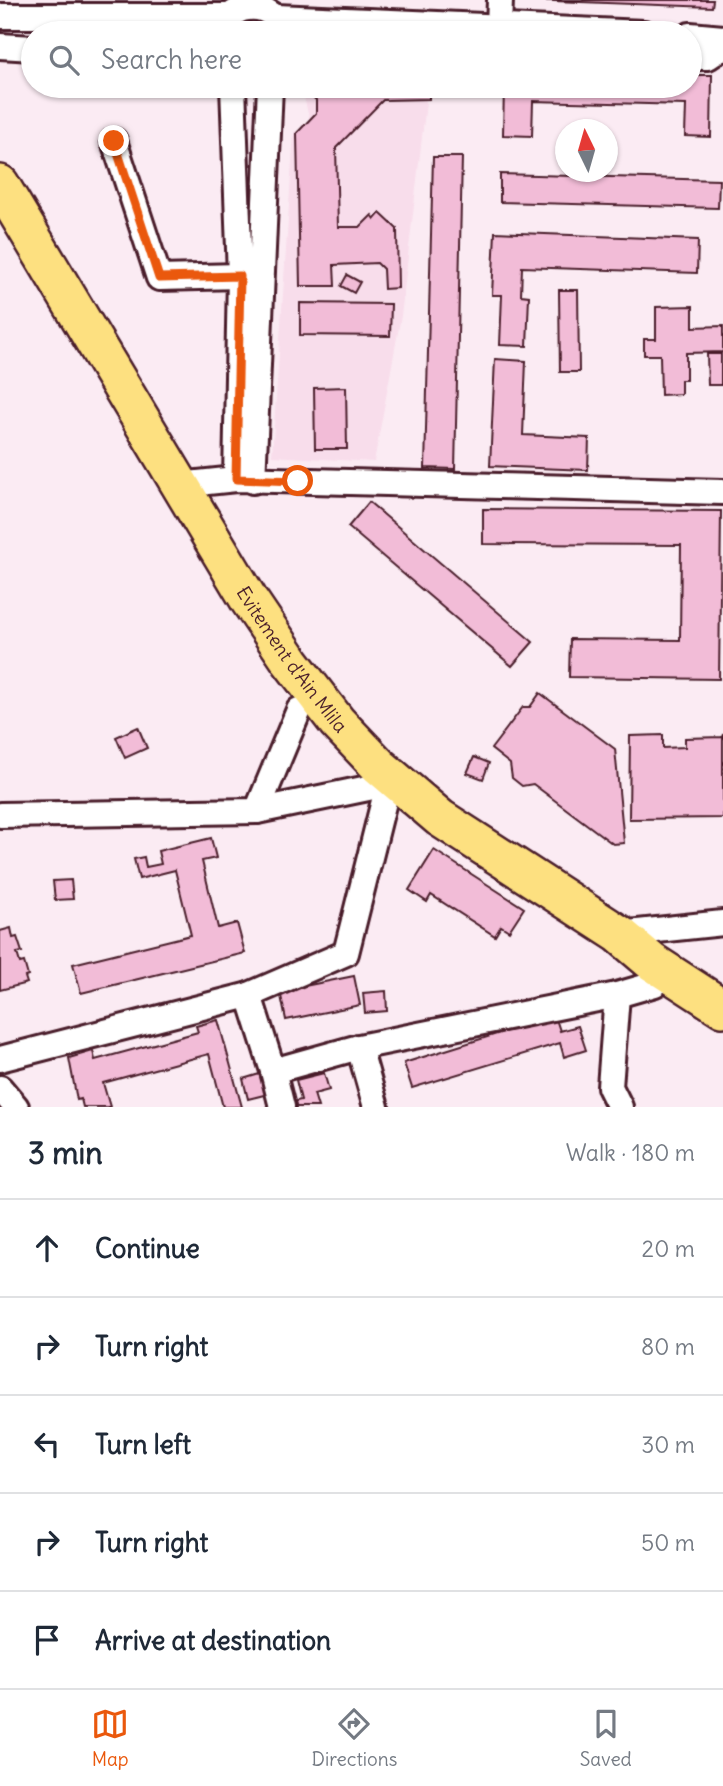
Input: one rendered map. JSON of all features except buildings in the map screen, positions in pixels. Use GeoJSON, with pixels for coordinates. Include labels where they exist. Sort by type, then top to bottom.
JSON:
{"type":"FeatureCollection","features":[{"type":"Feature","properties":{"kind":"highway","name":"Evitement d'Ain Mlila"},"geometry":{"type":"LineString","coordinates":[[0,184],[179,485],[291,662],[337,722],[379,766],[440,817],[619,934],[652,962],[723,1008]]}},
{"type":"Feature","properties":{"kind":"highway","name":"Evitement d'Ain Mlila"},"geometry":{"type":"LineString","coordinates":[[0,234],[240,629],[299,710],[326,742],[428,833],[484,873],[723,1029]]}},
{"type":"Feature","properties":{"kind":"street"},"geometry":{"type":"LineString","coordinates":[[499,21],[500,0]]}},
{"type":"Feature","properties":{"kind":"street"},"geometry":{"type":"LineString","coordinates":[[0,16],[231,15],[258,7],[274,15],[386,21]]}},
{"type":"Feature","properties":{"kind":"street"},"geometry":{"type":"LineString","coordinates":[[702,36],[723,38]]}},
{"type":"Feature","properties":{"kind":"street"},"geometry":{"type":"LineString","coordinates":[[0,46],[21,47]]}},
{"type":"Feature","properties":{"kind":"street"},"geometry":{"type":"LineString","coordinates":[[702,57],[708,57],[723,47]]}},
{"type":"Feature","properties":{"kind":"street"},"geometry":{"type":"LineString","coordinates":[[233,98],[244,480]]}},
{"type":"Feature","properties":{"kind":"street"},"geometry":{"type":"LineString","coordinates":[[244,480],[269,98]]}},
{"type":"Feature","properties":{"kind":"street"},"geometry":{"type":"LineString","coordinates":[[114,141],[159,278],[240,276]]}},
{"type":"Feature","properties":{"kind":"street"},"geometry":{"type":"LineString","coordinates":[[179,485],[244,480],[723,492]]}},
{"type":"Feature","properties":{"kind":"street"},"geometry":{"type":"LineString","coordinates":[[257,811],[299,710]]}},
{"type":"Feature","properties":{"kind":"street"},"geometry":{"type":"LineString","coordinates":[[0,815],[257,811],[379,792],[346,953],[249,995],[0,1059]]}},
{"type":"Feature","properties":{"kind":"street"},"geometry":{"type":"LineString","coordinates":[[619,934],[723,923]]}},
{"type":"Feature","properties":{"kind":"street"},"geometry":{"type":"LineString","coordinates":[[273,1071],[359,1047],[655,985]]}},
{"type":"Feature","properties":{"kind":"street"},"geometry":{"type":"LineString","coordinates":[[249,995],[282,1107]]}},
{"type":"Feature","properties":{"kind":"street"},"geometry":{"type":"LineString","coordinates":[[617,995],[610,1087],[620,1107]]}},
{"type":"Feature","properties":{"kind":"street"},"geometry":{"type":"LineString","coordinates":[[359,1047],[376,1107]]}},
{"type":"Feature","properties":{"kind":"street"},"geometry":{"type":"LineString","coordinates":[[0,1088],[16,1107]]}},
{"type":"Feature","properties":{"kind":"shaded area"},"geometry":{"type":"Polygon","coordinates":[[[304,98],[427,98],[401,316],[374,462],[272,456],[294,132],[311,126],[304,98]]]}},
{"type":"Feature","properties":{"kind":"route"},"geometry":{"type":"LineString","coordinates":[[114,141],[159,278],[240,276],[236,479],[298,481]]}}]}
